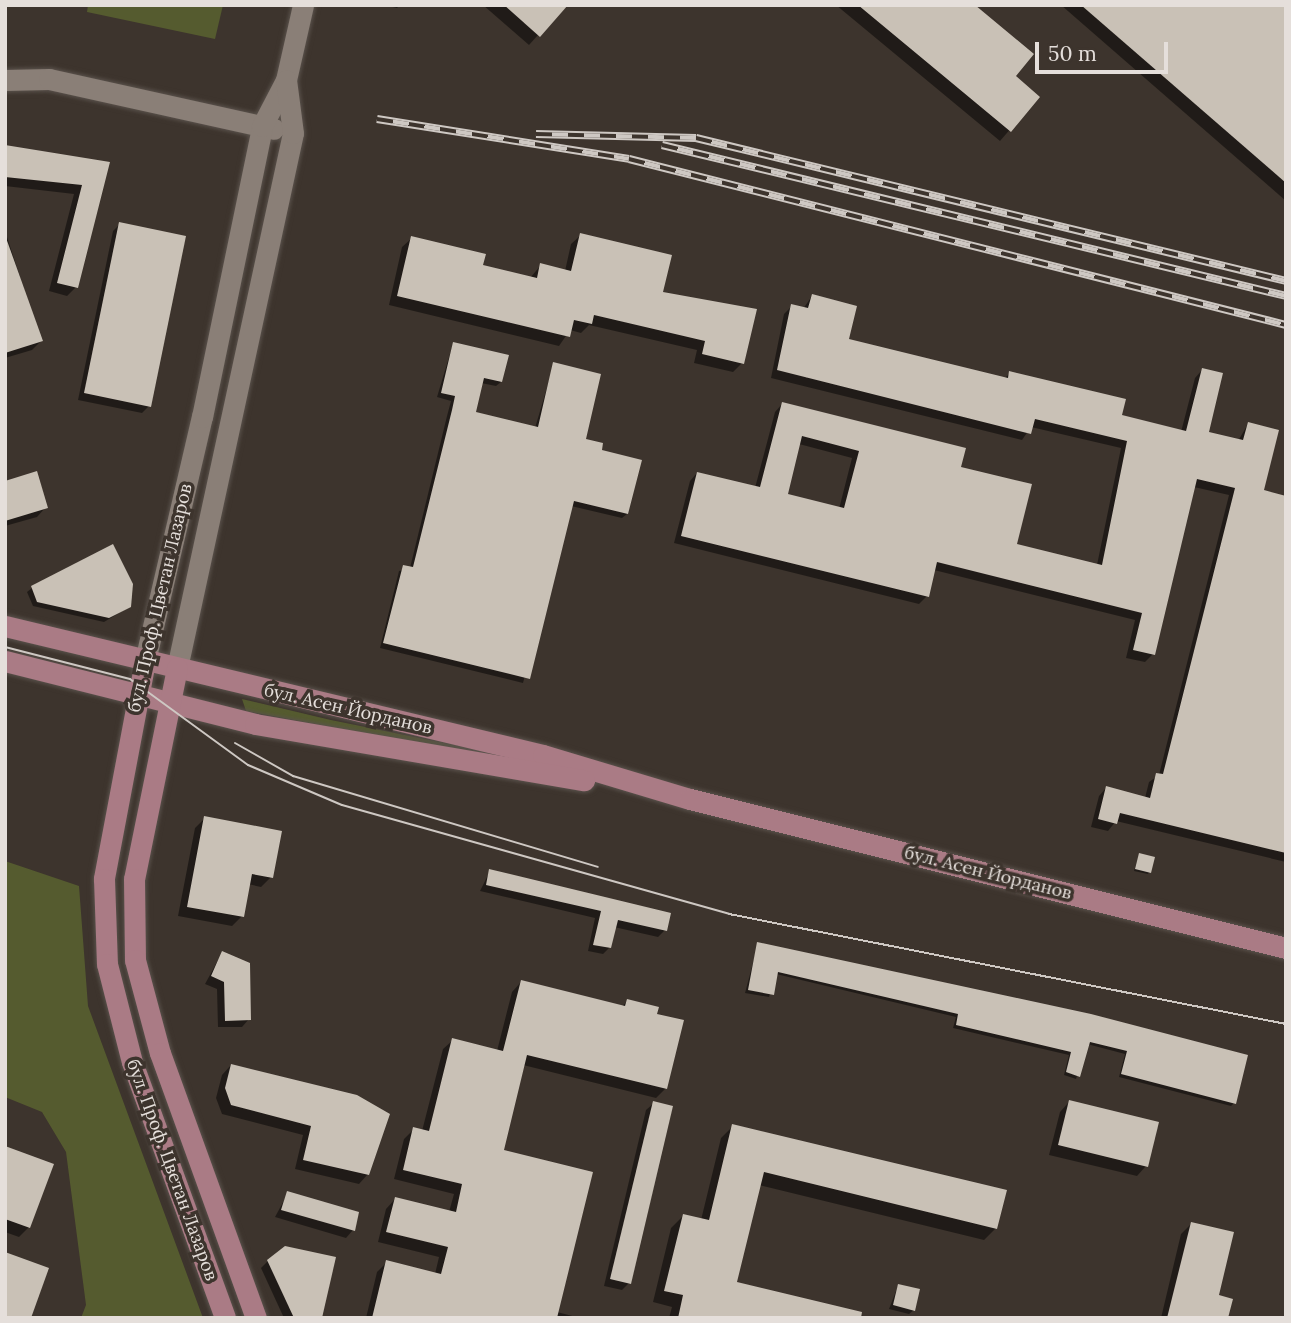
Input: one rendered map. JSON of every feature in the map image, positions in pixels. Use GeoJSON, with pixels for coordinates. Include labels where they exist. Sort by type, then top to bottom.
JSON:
{"type":"FeatureCollection","features":[{"type":"Feature","properties":{"kind":"main road","name":"бул. Асен Йорданов"},"geometry":{"type":"LineString","coordinates":[[5,626],[543,755],[690,799],[1286,948]]}},
{"type":"Feature","properties":{"kind":"main road","name":"бул. Асен Йорданов"},"geometry":{"type":"LineString","coordinates":[[5,661],[255,724],[690,799]]}},
{"type":"Feature","properties":{"kind":"main road","name":"бул. Проф. Цветан Лазаров"},"geometry":{"type":"LineString","coordinates":[[145,661],[104,879],[107,964],[132,1062],[225,1318]]}},
{"type":"Feature","properties":{"kind":"main road","name":"бул. Проф. Цветан Лазаров"},"geometry":{"type":"LineString","coordinates":[[177,668],[134,879],[135,960],[160,1053],[256,1318]]}},
{"type":"Feature","properties":{"kind":"street"},"geometry":{"type":"LineString","coordinates":[[286,80],[303,5]]}},
{"type":"Feature","properties":{"kind":"street"},"geometry":{"type":"LineString","coordinates":[[5,80],[49,79],[293,133]]}},
{"type":"Feature","properties":{"kind":"street","name":"бул. Проф. Цветан Лазаров"},"geometry":{"type":"LineString","coordinates":[[145,661],[202,417],[262,126],[286,80]]}},
{"type":"Feature","properties":{"kind":"street","name":"бул. Проф. Цветан Лазаров"},"geometry":{"type":"LineString","coordinates":[[177,668],[293,133],[286,80]]}},
{"type":"Feature","properties":{"kind":"green space"},"geometry":{"type":"Polygon","coordinates":[[[88,5],[223,5],[215,39],[87,12],[88,5]]]}},
{"type":"Feature","properties":{"kind":"green space"},"geometry":{"type":"Polygon","coordinates":[[[242,699],[513,757],[485,756],[246,711],[242,699]]]}},
{"type":"Feature","properties":{"kind":"green space"},"geometry":{"type":"Polygon","coordinates":[[[5,861],[79,886],[88,1006],[203,1318],[81,1318],[86,1305],[66,1152],[42,1112],[5,1097],[5,861]]]}},
{"type":"Feature","properties":{"kind":"building"},"geometry":{"type":"Polygon","coordinates":[[[504,5],[568,5],[540,37],[504,5]]]}},
{"type":"Feature","properties":{"kind":"building"},"geometry":{"type":"Polygon","coordinates":[[[858,5],[975,5],[1034,54],[1016,76],[1040,97],[1011,132],[858,5]]]}},
{"type":"Feature","properties":{"kind":"building"},"geometry":{"type":"Polygon","coordinates":[[[1081,5],[1286,5],[1286,183],[1081,5]]]}},
{"type":"Feature","properties":{"kind":"building"},"geometry":{"type":"Polygon","coordinates":[[[5,145],[110,162],[78,288],[57,283],[82,185],[5,177],[5,145]]]}},
{"type":"Feature","properties":{"kind":"building"},"geometry":{"type":"Polygon","coordinates":[[[119,222],[186,236],[151,407],[84,393],[119,222]]]}},
{"type":"Feature","properties":{"kind":"building"},"geometry":{"type":"Polygon","coordinates":[[[580,233],[672,255],[663,292],[757,309],[744,364],[702,354],[705,341],[594,315],[592,324],[574,320],[570,337],[397,296],[411,236],[486,254],[483,265],[537,278],[540,263],[571,271],[580,233]]]}},
{"type":"Feature","properties":{"kind":"building"},"geometry":{"type":"Polygon","coordinates":[[[5,235],[43,341],[5,353],[5,235]]]}},
{"type":"Feature","properties":{"kind":"building"},"geometry":{"type":"Polygon","coordinates":[[[812,294],[857,306],[849,339],[1008,378],[1009,371],[1126,399],[1122,415],[1186,431],[1202,368],[1223,373],[1209,432],[1243,440],[1248,422],[1279,430],[1264,490],[1286,496],[1286,853],[1120,813],[1117,824],[1098,819],[1106,786],[1150,798],[1156,773],[1163,774],[1235,488],[1197,479],[1155,655],[1133,650],[1142,613],[937,562],[929,597],[681,536],[697,472],[760,487],[782,402],[966,448],[961,467],[1032,484],[1017,544],[1102,565],[1127,441],[1035,419],[1031,434],[777,370],[791,304],[808,308],[812,294]],[[802,436],[788,494],[844,508],[859,451],[802,436]]]}},
{"type":"Feature","properties":{"kind":"building"},"geometry":{"type":"Polygon","coordinates":[[[453,342],[509,355],[502,382],[484,378],[476,412],[538,427],[553,362],[601,374],[586,439],[603,443],[602,450],[642,460],[628,514],[574,501],[530,679],[383,643],[403,565],[413,567],[452,410],[455,396],[441,393],[453,342]]]}},
{"type":"Feature","properties":{"kind":"building"},"geometry":{"type":"Polygon","coordinates":[[[37,471],[48,508],[5,521],[5,481],[37,471]]]}},
{"type":"Feature","properties":{"kind":"building"},"geometry":{"type":"Polygon","coordinates":[[[113,544],[133,584],[131,607],[109,618],[37,602],[31,586],[113,544]]]}},
{"type":"Feature","properties":{"kind":"building"},"geometry":{"type":"Polygon","coordinates":[[[204,816],[282,831],[273,878],[252,874],[244,917],[187,907],[204,816]]]}},
{"type":"Feature","properties":{"kind":"building"},"geometry":{"type":"Polygon","coordinates":[[[1139,853],[1155,857],[1151,873],[1135,869],[1139,853]]]}},
{"type":"Feature","properties":{"kind":"building"},"geometry":{"type":"Polygon","coordinates":[[[489,869],[671,913],[667,931],[618,920],[611,948],[593,945],[601,911],[486,885],[489,869]]]}},
{"type":"Feature","properties":{"kind":"building"},"geometry":{"type":"Polygon","coordinates":[[[757,942],[1091,1014],[1248,1055],[1236,1104],[1121,1074],[1127,1051],[1090,1042],[1080,1077],[1066,1072],[1071,1052],[956,1025],[958,1014],[778,972],[774,995],[748,990],[757,942]]]}},
{"type":"Feature","properties":{"kind":"building"},"geometry":{"type":"Polygon","coordinates":[[[222,951],[250,963],[251,1020],[225,1021],[224,982],[211,976],[222,951]]]}},
{"type":"Feature","properties":{"kind":"building"},"geometry":{"type":"Polygon","coordinates":[[[521,980],[625,1006],[627,999],[659,1007],[657,1014],[684,1020],[667,1089],[527,1055],[504,1150],[593,1172],[557,1318],[372,1318],[386,1260],[441,1274],[448,1247],[386,1232],[395,1197],[456,1212],[462,1184],[403,1170],[413,1127],[429,1131],[452,1038],[503,1051],[521,980]]]}},
{"type":"Feature","properties":{"kind":"building"},"geometry":{"type":"Polygon","coordinates":[[[231,1064],[357,1095],[390,1114],[369,1175],[303,1160],[311,1126],[231,1105],[225,1088],[231,1064]]]}},
{"type":"Feature","properties":{"kind":"building"},"geometry":{"type":"Polygon","coordinates":[[[1069,1100],[1159,1122],[1148,1167],[1058,1145],[1069,1100]]]}},
{"type":"Feature","properties":{"kind":"building"},"geometry":{"type":"Polygon","coordinates":[[[653,1101],[673,1106],[631,1284],[610,1279],[653,1101]]]}},
{"type":"Feature","properties":{"kind":"building"},"geometry":{"type":"Polygon","coordinates":[[[732,1124],[1007,1190],[997,1229],[764,1172],[737,1282],[862,1312],[861,1318],[678,1318],[683,1295],[664,1291],[683,1214],[709,1220],[732,1124]]]}},
{"type":"Feature","properties":{"kind":"building"},"geometry":{"type":"Polygon","coordinates":[[[5,1146],[54,1164],[30,1228],[5,1219],[5,1146]]]}},
{"type":"Feature","properties":{"kind":"building"},"geometry":{"type":"Polygon","coordinates":[[[287,1191],[359,1212],[355,1231],[281,1210],[287,1191]]]}},
{"type":"Feature","properties":{"kind":"building"},"geometry":{"type":"Polygon","coordinates":[[[1191,1222],[1234,1232],[1219,1295],[1233,1299],[1228,1318],[1167,1318],[1191,1222]]]}},
{"type":"Feature","properties":{"kind":"building"},"geometry":{"type":"Polygon","coordinates":[[[285,1246],[336,1257],[322,1318],[294,1318],[267,1260],[285,1246]]]}},
{"type":"Feature","properties":{"kind":"building"},"geometry":{"type":"Polygon","coordinates":[[[5,1252],[49,1268],[31,1318],[5,1318],[5,1252]]]}},
{"type":"Feature","properties":{"kind":"building"},"geometry":{"type":"Polygon","coordinates":[[[898,1284],[920,1289],[915,1311],[893,1305],[898,1284]]]}},
{"type":"Feature","properties":{"kind":"tram line"},"geometry":{"type":"LineString","coordinates":[[5,647],[130,679],[248,765],[342,805],[729,914],[1286,1024]]}},
{"type":"Feature","properties":{"kind":"tram line"},"geometry":{"type":"LineString","coordinates":[[235,743],[293,776],[598,867]]}},
{"type":"Feature","properties":{"kind":"railway"},"geometry":{"type":"LineString","coordinates":[[377,119],[629,159],[1286,325]]}},
{"type":"Feature","properties":{"kind":"railway"},"geometry":{"type":"LineString","coordinates":[[536,134],[696,138],[1286,281]]}},
{"type":"Feature","properties":{"kind":"railway"},"geometry":{"type":"LineString","coordinates":[[662,145],[1286,296]]}}]}
